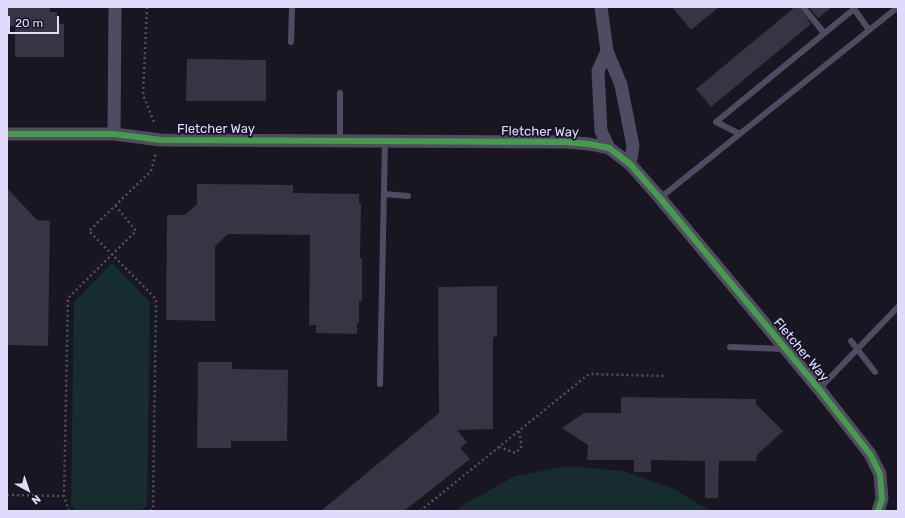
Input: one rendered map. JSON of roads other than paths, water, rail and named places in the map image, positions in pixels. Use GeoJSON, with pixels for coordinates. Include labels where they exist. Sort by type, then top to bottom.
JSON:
{"type":"FeatureCollection","features":[{"type":"Feature","properties":{"kind":"street"},"geometry":{"type":"LineString","coordinates":[[114,134],[115,7]]}},
{"type":"Feature","properties":{"kind":"street"},"geometry":{"type":"LineString","coordinates":[[601,7],[607,51],[621,85],[633,146],[630,164]]}},
{"type":"Feature","properties":{"kind":"street"},"geometry":{"type":"LineString","coordinates":[[607,51],[598,71],[601,131],[609,148]]}},
{"type":"Feature","properties":{"kind":"street","name":"Fletcher Way"},"geometry":{"type":"LineString","coordinates":[[7,134],[114,134],[161,140],[566,142],[609,148],[630,164],[660,198],[819,389],[870,454],[880,474],[882,499],[878,511]]}},
{"type":"Feature","properties":{"kind":"lane"},"geometry":{"type":"LineString","coordinates":[[291,42],[292,7]]}},
{"type":"Feature","properties":{"kind":"lane"},"geometry":{"type":"LineString","coordinates":[[803,7],[824,33]]}},
{"type":"Feature","properties":{"kind":"lane"},"geometry":{"type":"LineString","coordinates":[[660,198],[898,7]]}},
{"type":"Feature","properties":{"kind":"lane"},"geometry":{"type":"LineString","coordinates":[[740,134],[716,122],[854,9],[869,30]]}},
{"type":"Feature","properties":{"kind":"lane"},"geometry":{"type":"LineString","coordinates":[[340,93],[340,141]]}},
{"type":"Feature","properties":{"kind":"lane"},"geometry":{"type":"LineString","coordinates":[[380,384],[385,141]]}},
{"type":"Feature","properties":{"kind":"lane"},"geometry":{"type":"LineString","coordinates":[[384,194],[408,196]]}},
{"type":"Feature","properties":{"kind":"lane"},"geometry":{"type":"LineString","coordinates":[[819,389],[898,307]]}},
{"type":"Feature","properties":{"kind":"lane"},"geometry":{"type":"LineString","coordinates":[[851,340],[875,372]]}},
{"type":"Feature","properties":{"kind":"lane"},"geometry":{"type":"LineString","coordinates":[[730,347],[786,349]]}}]}
